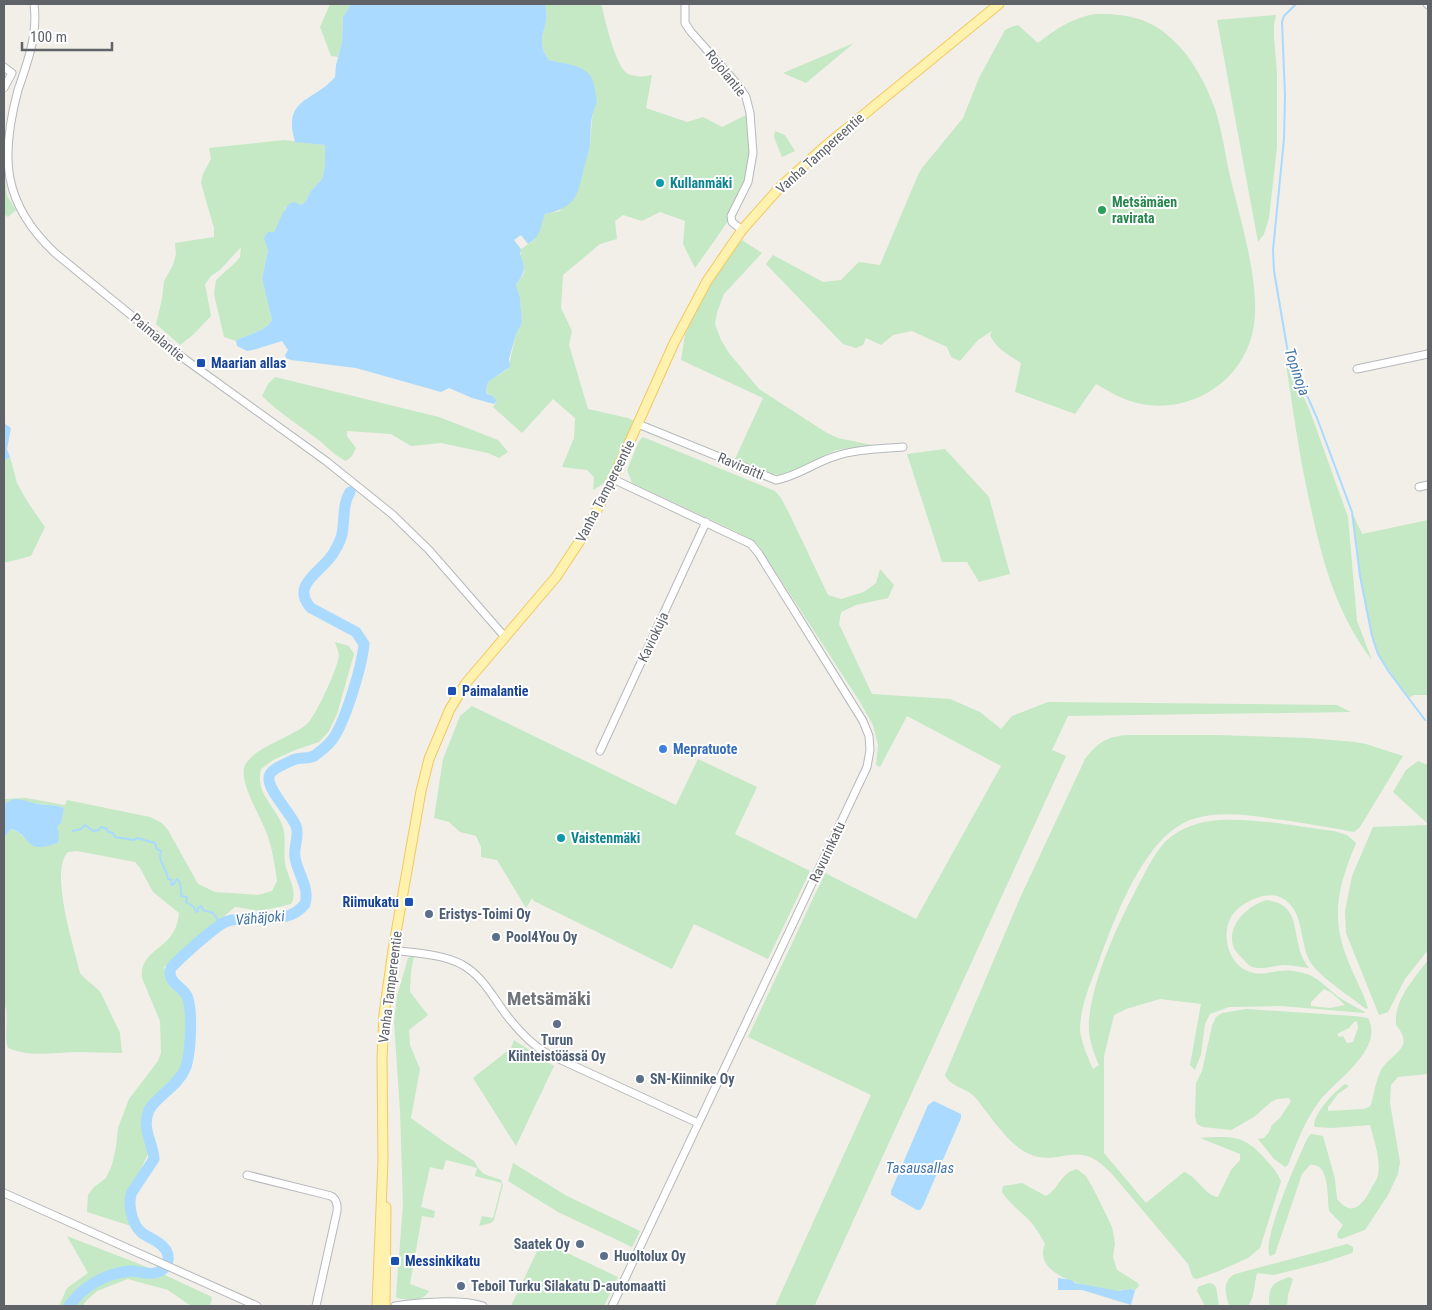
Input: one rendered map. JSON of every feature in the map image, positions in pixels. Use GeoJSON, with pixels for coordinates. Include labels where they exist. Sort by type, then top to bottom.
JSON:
{"type":"FeatureCollection","features":[{"type":"Feature","properties":{"kind":"main road","name":"Vanha Tampereentie"},"geometry":{"type":"LineString","coordinates":[[377,1306],[383,1160],[382,1039],[384,1014],[393,950],[421,791],[429,759],[444,722],[458,694],[540,597],[566,562],[597,512],[674,343],[699,295],[742,230],[781,186],[817,153],[999,4]]}},
{"type":"Feature","properties":{"kind":"main road","name":"Vanha Tampereentie"},"geometry":{"type":"LineString","coordinates":[[383,1160],[386,1192],[387,1265],[385,1306]]}},
{"type":"Feature","properties":{"kind":"street","name":"Paimalantie"},"geometry":{"type":"LineString","coordinates":[[34,4],[34,37],[8,129],[5,161],[9,182],[18,206],[42,241],[186,360],[326,461],[386,509],[429,550],[505,637]]}},
{"type":"Feature","properties":{"kind":"street","name":"Rojolantie"},"geometry":{"type":"LineString","coordinates":[[685,4],[685,23],[746,96],[750,113],[753,153],[748,182],[730,216],[732,222],[742,230]]}},
{"type":"Feature","properties":{"kind":"street"},"geometry":{"type":"LineString","coordinates":[[4,67],[12,73],[4,88]]}},
{"type":"Feature","properties":{"kind":"street"},"geometry":{"type":"LineString","coordinates":[[1357,369],[1428,354]]}},
{"type":"Feature","properties":{"kind":"street","name":"Raviraitti"},"geometry":{"type":"LineString","coordinates":[[638,424],[776,480],[789,477],[815,464],[842,454],[903,447]]}},
{"type":"Feature","properties":{"kind":"street","name":"Ravurinkatu"},"geometry":{"type":"LineString","coordinates":[[612,1306],[845,815],[867,767],[870,750],[869,736],[863,722],[751,544],[613,479]]}},
{"type":"Feature","properties":{"kind":"street"},"geometry":{"type":"LineString","coordinates":[[1419,487],[1428,485]]}},
{"type":"Feature","properties":{"kind":"street","name":"Kaviokuja"},"geometry":{"type":"LineString","coordinates":[[600,751],[706,522]]}},
{"type":"Feature","properties":{"kind":"street"},"geometry":{"type":"LineString","coordinates":[[393,950],[436,956],[460,964],[485,983],[516,1027],[537,1048],[698,1123]]}},
{"type":"Feature","properties":{"kind":"street"},"geometry":{"type":"LineString","coordinates":[[247,1175],[331,1196],[334,1199],[338,1209],[316,1306]]}},
{"type":"Feature","properties":{"kind":"street"},"geometry":{"type":"LineString","coordinates":[[4,1193],[257,1306]]}},
{"type":"Feature","properties":{"kind":"street"},"geometry":{"type":"LineString","coordinates":[[395,1306],[456,1303],[474,1303],[483,1306]]}},
{"type":"Feature","properties":{"kind":"green space"},"geometry":{"type":"Polygon","coordinates":[[[330,4],[351,4],[343,17],[342,42],[338,57],[331,56],[320,27],[330,4]]]}},
{"type":"Feature","properties":{"kind":"green space"},"geometry":{"type":"Polygon","coordinates":[[[545,4],[601,4],[615,52],[623,70],[634,76],[652,75],[646,108],[687,122],[703,117],[722,127],[750,113],[753,152],[747,183],[732,214],[695,268],[683,244],[685,221],[660,212],[642,221],[623,215],[615,221],[617,239],[600,244],[563,275],[561,308],[572,331],[569,345],[588,409],[634,421],[609,475],[603,484],[593,490],[594,477],[587,470],[562,467],[574,438],[575,418],[553,399],[522,433],[493,407],[497,401],[486,390],[488,382],[508,369],[516,334],[522,323],[520,297],[516,285],[524,273],[520,250],[534,240],[545,214],[560,211],[590,143],[593,110],[597,103],[574,66],[549,60],[544,52],[542,39],[546,20],[545,4]]]}},
{"type":"Feature","properties":{"kind":"green space","name":"Metsämäen ravirata"},"geometry":{"type":"Polygon","coordinates":[[[1095,14],[1136,18],[1164,32],[1192,62],[1203,81],[1215,109],[1248,250],[1254,289],[1254,325],[1249,344],[1240,362],[1229,376],[1198,398],[1161,406],[1135,403],[1096,384],[1075,414],[1015,392],[1021,363],[996,344],[990,335],[992,331],[978,340],[960,361],[951,357],[947,347],[912,331],[893,335],[881,345],[866,338],[863,345],[856,348],[843,344],[766,264],[773,255],[823,282],[841,280],[859,262],[880,265],[918,175],[963,118],[979,78],[1005,30],[1018,25],[1038,43],[1065,25],[1079,18],[1095,14]]]}},
{"type":"Feature","properties":{"kind":"green space"},"geometry":{"type":"Polygon","coordinates":[[[1276,15],[1274,37],[1277,73],[1277,147],[1269,218],[1264,234],[1258,242],[1217,20],[1276,15]]]}},
{"type":"Feature","properties":{"kind":"green space"},"geometry":{"type":"Polygon","coordinates":[[[854,43],[806,83],[783,73],[854,43]]]}},
{"type":"Feature","properties":{"kind":"green space"},"geometry":{"type":"Polygon","coordinates":[[[775,131],[785,135],[795,151],[782,157],[774,137],[775,131]]]}},
{"type":"Feature","properties":{"kind":"green space"},"geometry":{"type":"Polygon","coordinates":[[[284,140],[325,145],[325,166],[322,179],[310,192],[306,201],[301,205],[295,202],[285,208],[268,249],[262,279],[272,320],[265,328],[236,341],[224,337],[214,294],[216,280],[237,261],[240,257],[241,247],[205,284],[211,316],[194,334],[180,345],[156,324],[164,281],[173,265],[176,254],[175,243],[214,237],[214,228],[201,183],[203,174],[211,159],[209,148],[284,140]]]}},
{"type":"Feature","properties":{"kind":"green space"},"geometry":{"type":"Polygon","coordinates":[[[4,171],[7,196],[16,210],[8,217],[4,214],[4,171]]]}},
{"type":"Feature","properties":{"kind":"green space"},"geometry":{"type":"Polygon","coordinates":[[[742,240],[762,253],[724,294],[717,312],[715,324],[721,340],[729,353],[759,389],[827,433],[838,438],[872,445],[836,450],[791,472],[779,475],[768,473],[735,459],[763,398],[681,360],[685,335],[698,305],[725,261],[742,240]]]}},
{"type":"Feature","properties":{"kind":"green space"},"geometry":{"type":"Polygon","coordinates":[[[1288,363],[1310,411],[1348,517],[1357,621],[1372,660],[1348,623],[1324,562],[1302,465],[1286,364],[1288,363]]]}},
{"type":"Feature","properties":{"kind":"green space"},"geometry":{"type":"Polygon","coordinates":[[[275,377],[439,417],[498,440],[508,452],[499,458],[488,453],[441,443],[411,446],[391,434],[347,431],[347,436],[356,448],[352,456],[346,461],[262,396],[268,384],[275,377]]]}},
{"type":"Feature","properties":{"kind":"green space"},"geometry":{"type":"Polygon","coordinates":[[[643,437],[775,491],[790,515],[828,595],[841,599],[864,592],[876,583],[880,569],[894,585],[888,598],[856,605],[841,612],[839,624],[872,694],[950,699],[980,712],[1001,729],[1012,716],[1048,702],[1337,705],[1351,712],[1068,716],[1052,750],[1066,756],[815,1306],[775,1306],[871,1095],[748,1037],[825,873],[916,919],[1001,766],[907,716],[880,767],[876,765],[878,745],[873,725],[759,546],[735,531],[632,483],[627,470],[639,441],[643,437]]]}},
{"type":"Feature","properties":{"kind":"green space"},"geometry":{"type":"Polygon","coordinates":[[[945,449],[989,497],[1010,574],[979,582],[967,562],[942,562],[907,454],[945,449]]]}},
{"type":"Feature","properties":{"kind":"green space"},"geometry":{"type":"Polygon","coordinates":[[[10,457],[17,483],[45,527],[31,556],[4,562],[4,461],[10,457]]]}},
{"type":"Feature","properties":{"kind":"green space"},"geometry":{"type":"Polygon","coordinates":[[[1352,512],[1362,534],[1428,520],[1428,695],[1414,695],[1408,698],[1378,654],[1372,636],[1360,576],[1352,512]]]}},
{"type":"Feature","properties":{"kind":"green space"},"geometry":{"type":"Polygon","coordinates":[[[335,642],[349,646],[354,654],[337,714],[329,731],[319,742],[273,760],[261,769],[260,777],[263,792],[279,818],[285,839],[285,863],[294,894],[291,904],[261,911],[235,907],[164,967],[167,977],[183,992],[188,1014],[187,1046],[180,1074],[145,1113],[142,1124],[148,1154],[126,1200],[131,1226],[87,1212],[88,1195],[93,1188],[106,1178],[112,1165],[118,1128],[129,1099],[158,1061],[161,1053],[160,1021],[142,978],[142,970],[151,954],[173,933],[177,925],[179,913],[153,892],[135,862],[77,851],[68,852],[63,862],[61,875],[62,892],[80,973],[101,993],[120,1033],[122,1053],[34,1054],[8,1048],[4,1002],[4,837],[11,829],[18,832],[34,846],[55,844],[59,831],[57,829],[64,808],[18,800],[4,804],[4,799],[26,798],[65,805],[67,800],[150,817],[162,823],[168,830],[198,884],[215,892],[258,895],[272,891],[277,881],[272,850],[246,784],[244,768],[254,754],[294,733],[309,722],[335,671],[339,654],[335,642]]]}},
{"type":"Feature","properties":{"kind":"green space"},"geometry":{"type":"Polygon","coordinates":[[[472,706],[676,805],[698,759],[757,787],[735,834],[810,871],[768,959],[694,924],[672,969],[534,901],[532,898],[526,908],[497,860],[481,857],[481,847],[476,836],[460,832],[449,822],[434,818],[443,759],[460,716],[472,706]]]}},
{"type":"Feature","properties":{"kind":"green space"},"geometry":{"type":"Polygon","coordinates":[[[1129,735],[1308,738],[1366,744],[1403,756],[1360,827],[1354,832],[1283,820],[1227,814],[1193,819],[1176,828],[1160,841],[1146,859],[1134,880],[1123,901],[1086,994],[1080,1030],[1093,1069],[1099,1065],[1091,1044],[1089,1022],[1095,987],[1101,969],[1115,933],[1148,867],[1168,839],[1184,829],[1206,822],[1223,820],[1261,821],[1334,831],[1347,835],[1356,843],[1341,886],[1338,914],[1339,928],[1347,958],[1368,1008],[1366,1009],[1329,981],[1311,963],[1304,946],[1298,918],[1294,909],[1280,897],[1267,895],[1252,900],[1240,907],[1234,912],[1228,923],[1227,938],[1233,958],[1242,968],[1255,973],[1296,971],[1308,974],[1319,980],[1341,999],[1364,1013],[1281,1006],[1229,1007],[1210,1014],[1205,1024],[1201,1054],[1195,1070],[1190,1065],[1201,1004],[1160,999],[1126,1009],[1114,1015],[1104,1056],[1104,1153],[1146,1203],[1184,1172],[1189,1174],[1213,1196],[1218,1197],[1231,1170],[1240,1160],[1240,1154],[1200,1138],[1221,1137],[1238,1139],[1245,1142],[1259,1152],[1277,1173],[1281,1181],[1260,1248],[1248,1258],[1197,1279],[1193,1278],[1188,1264],[1112,1174],[1101,1164],[1087,1156],[1072,1155],[1044,1158],[1027,1153],[1005,1135],[972,1094],[955,1085],[945,1075],[1020,898],[1085,759],[1094,748],[1104,741],[1129,735]],[[1324,989],[1311,1002],[1311,1006],[1330,1008],[1345,1005],[1332,993],[1324,989]]]}},
{"type":"Feature","properties":{"kind":"green space"},"geometry":{"type":"Polygon","coordinates":[[[1418,761],[1428,765],[1428,824],[1393,792],[1406,770],[1418,761]]]}},
{"type":"Feature","properties":{"kind":"green space"},"geometry":{"type":"Polygon","coordinates":[[[1428,825],[1428,950],[1405,979],[1388,1012],[1379,1015],[1346,933],[1345,911],[1352,876],[1373,827],[1428,825]]]}},
{"type":"Feature","properties":{"kind":"green space"},"geometry":{"type":"Polygon","coordinates":[[[1267,900],[1284,906],[1289,911],[1301,953],[1309,968],[1283,965],[1264,968],[1252,967],[1235,949],[1232,940],[1236,923],[1250,908],[1267,900]]]}},
{"type":"Feature","properties":{"kind":"green space"},"geometry":{"type":"Polygon","coordinates":[[[414,956],[410,992],[428,1015],[409,1030],[410,1045],[420,1069],[411,1118],[474,1161],[484,1174],[501,1180],[503,1185],[494,1220],[491,1223],[479,1226],[482,1216],[493,1218],[502,1183],[475,1176],[477,1168],[446,1160],[443,1170],[430,1167],[421,1207],[435,1211],[434,1218],[422,1216],[410,1284],[429,1291],[419,1299],[411,1300],[397,1298],[396,1296],[403,1204],[400,1111],[394,1022],[397,996],[408,958],[414,956]]]}},
{"type":"Feature","properties":{"kind":"green space"},"geometry":{"type":"Polygon","coordinates":[[[1428,960],[1428,1074],[1398,1077],[1391,1085],[1390,1103],[1400,1162],[1398,1174],[1388,1195],[1365,1230],[1341,1239],[1338,1238],[1337,1234],[1343,1225],[1329,1211],[1324,1175],[1321,1169],[1310,1165],[1302,1174],[1275,1254],[1270,1256],[1271,1233],[1282,1198],[1297,1161],[1311,1134],[1323,1136],[1335,1179],[1337,1199],[1343,1205],[1348,1208],[1357,1207],[1364,1200],[1376,1181],[1379,1163],[1370,1125],[1332,1128],[1315,1127],[1315,1120],[1326,1103],[1345,1084],[1349,1086],[1338,1094],[1328,1107],[1328,1111],[1363,1109],[1371,1105],[1381,1070],[1403,1045],[1402,1033],[1396,1025],[1398,1007],[1411,982],[1428,960]]]}},
{"type":"Feature","properties":{"kind":"green space"},"geometry":{"type":"Polygon","coordinates":[[[1246,1009],[1368,1018],[1371,1030],[1370,1042],[1364,1053],[1325,1094],[1313,1110],[1288,1165],[1285,1167],[1274,1159],[1258,1139],[1264,1138],[1272,1125],[1280,1118],[1291,1101],[1289,1098],[1277,1099],[1271,1102],[1254,1117],[1231,1130],[1203,1127],[1197,1124],[1195,1116],[1196,1083],[1202,1071],[1212,1026],[1216,1017],[1222,1013],[1246,1009]],[[1357,1021],[1349,1028],[1337,1034],[1339,1037],[1343,1036],[1347,1043],[1353,1042],[1358,1028],[1357,1021]]]}},
{"type":"Feature","properties":{"kind":"green space"},"geometry":{"type":"Polygon","coordinates":[[[514,1040],[554,1066],[516,1146],[473,1078],[511,1048],[514,1040]]]}},
{"type":"Feature","properties":{"kind":"green space"},"geometry":{"type":"Polygon","coordinates":[[[513,1163],[567,1196],[640,1231],[632,1247],[558,1212],[508,1181],[513,1163]]]}},
{"type":"Feature","properties":{"kind":"green space"},"geometry":{"type":"Polygon","coordinates":[[[1077,1169],[1086,1176],[1112,1227],[1115,1243],[1113,1257],[1117,1270],[1138,1283],[1139,1286],[1135,1290],[1116,1291],[1097,1288],[1073,1282],[1053,1271],[1046,1264],[1043,1254],[1045,1244],[1037,1231],[1031,1222],[1002,1192],[1003,1186],[1022,1183],[1046,1196],[1067,1174],[1077,1169]]]}},
{"type":"Feature","properties":{"kind":"green space"},"geometry":{"type":"Polygon","coordinates":[[[67,1236],[152,1269],[212,1297],[210,1306],[191,1306],[168,1290],[128,1279],[97,1291],[83,1306],[59,1306],[67,1288],[88,1273],[67,1236]]]}},
{"type":"Feature","properties":{"kind":"green space"},"geometry":{"type":"Polygon","coordinates":[[[542,1241],[618,1277],[604,1306],[511,1306],[542,1241]]]}},
{"type":"Feature","properties":{"kind":"green space"},"geometry":{"type":"Polygon","coordinates":[[[1347,1244],[1353,1247],[1352,1253],[1325,1262],[1274,1275],[1257,1273],[1253,1295],[1248,1306],[1229,1306],[1226,1284],[1235,1274],[1347,1244]]]}},
{"type":"Feature","properties":{"kind":"green space"},"geometry":{"type":"Polygon","coordinates":[[[1289,1277],[1293,1279],[1287,1306],[1269,1306],[1269,1294],[1274,1284],[1289,1277]]]}},
{"type":"Feature","properties":{"kind":"green space"},"geometry":{"type":"Polygon","coordinates":[[[1209,1283],[1216,1287],[1219,1306],[1205,1306],[1197,1291],[1198,1287],[1209,1283]]]}},
{"type":"Feature","properties":{"kind":"water","name":"Maarian allas"},"geometry":{"type":"Polygon","coordinates":[[[351,4],[545,4],[546,20],[542,45],[549,60],[579,67],[589,74],[592,79],[597,103],[592,117],[589,151],[577,193],[570,204],[564,208],[545,214],[538,234],[533,241],[528,244],[521,235],[514,240],[521,249],[520,253],[524,266],[522,276],[516,285],[520,297],[522,323],[516,334],[509,359],[510,367],[488,382],[487,394],[493,396],[497,401],[494,404],[472,398],[449,388],[441,392],[356,368],[291,360],[286,358],[285,355],[288,350],[282,341],[247,351],[237,346],[236,341],[262,330],[272,320],[262,279],[268,250],[264,238],[268,232],[274,232],[287,206],[295,202],[301,205],[322,179],[325,166],[325,145],[295,142],[292,127],[293,117],[296,109],[302,102],[335,77],[342,42],[343,17],[351,4]]]}},
{"type":"Feature","properties":{"kind":"water"},"geometry":{"type":"Polygon","coordinates":[[[4,423],[11,428],[7,449],[10,457],[5,461],[4,423]]]}},
{"type":"Feature","properties":{"kind":"water"},"geometry":{"type":"Polygon","coordinates":[[[14,799],[64,808],[61,823],[57,829],[59,831],[58,843],[36,847],[11,829],[4,837],[4,804],[14,799]]]}},
{"type":"Feature","properties":{"kind":"water","name":"Tasausallas"},"geometry":{"type":"Polygon","coordinates":[[[934,1101],[961,1114],[961,1118],[923,1206],[920,1210],[917,1210],[891,1195],[891,1191],[928,1105],[934,1101]]]}},
{"type":"Feature","properties":{"kind":"water"},"geometry":{"type":"Polygon","coordinates":[[[1058,1278],[1119,1291],[1135,1290],[1131,1305],[1082,1290],[1058,1290],[1058,1278]]]}},
{"type":"Feature","properties":{"kind":"waterway","name":"Topinoja"},"geometry":{"type":"LineString","coordinates":[[1296,4],[1284,16],[1282,22],[1285,96],[1284,139],[1273,250],[1274,271],[1288,353],[1317,418],[1352,512],[1360,576],[1372,636],[1378,654],[1425,720]]}},
{"type":"Feature","properties":{"kind":"waterway","name":"Vähäjoki"},"geometry":{"type":"LineString","coordinates":[[69,1306],[81,1292],[113,1274],[131,1271],[155,1273],[164,1269],[167,1263],[168,1257],[163,1246],[141,1232],[135,1224],[130,1202],[132,1192],[154,1159],[146,1123],[149,1110],[182,1075],[189,1054],[191,1022],[189,1003],[185,992],[175,984],[171,977],[171,968],[198,942],[223,923],[238,919],[288,916],[305,904],[305,886],[295,857],[296,826],[275,795],[269,782],[269,777],[275,769],[296,759],[309,758],[330,742],[342,721],[356,680],[364,644],[356,632],[311,608],[305,599],[304,592],[310,578],[329,559],[339,543],[347,497],[350,492]]}},
{"type":"Feature","properties":{"kind":"waterway"},"geometry":{"type":"LineString","coordinates":[[73,831],[81,829],[85,825],[93,831],[99,830],[101,827],[113,833],[115,837],[134,840],[137,838],[155,843],[157,849],[161,851],[160,858],[168,879],[172,880],[171,884],[173,885],[177,879],[179,880],[181,896],[187,897],[186,902],[194,907],[196,912],[201,906],[203,910],[213,913],[221,924]]}},
{"type":"Feature","properties":{"kind":"place","name":"Kullanmäki"},"geometry":{"type":"Point","coordinates":[660,183]}},
{"type":"Feature","properties":{"kind":"place","name":"Metsämäen ravirata"},"geometry":{"type":"Point","coordinates":[1102,210]}},
{"type":"Feature","properties":{"kind":"place","name":"Maarian allas"},"geometry":{"type":"Point","coordinates":[201,363]}},
{"type":"Feature","properties":{"kind":"place","name":"Paimalantie"},"geometry":{"type":"Point","coordinates":[452,691]}},
{"type":"Feature","properties":{"kind":"place","name":"Mepratuote"},"geometry":{"type":"Point","coordinates":[663,749]}},
{"type":"Feature","properties":{"kind":"place","name":"Vaistenmäki"},"geometry":{"type":"Point","coordinates":[561,838]}},
{"type":"Feature","properties":{"kind":"place","name":"Riimukatu"},"geometry":{"type":"Point","coordinates":[409,902]}},
{"type":"Feature","properties":{"kind":"place","name":"Eristys-Toimi Oy"},"geometry":{"type":"Point","coordinates":[429,914]}},
{"type":"Feature","properties":{"kind":"place","name":"Pool4You Oy"},"geometry":{"type":"Point","coordinates":[496,937]}},
{"type":"Feature","properties":{"kind":"place","name":"Turun Kiinteistöässä Oy"},"geometry":{"type":"Point","coordinates":[557,1024]}},
{"type":"Feature","properties":{"kind":"place","name":"SN-Kiinnike Oy"},"geometry":{"type":"Point","coordinates":[640,1079]}},
{"type":"Feature","properties":{"kind":"place","name":"Saatek Oy"},"geometry":{"type":"Point","coordinates":[580,1244]}},
{"type":"Feature","properties":{"kind":"place","name":"Huoltolux Oy"},"geometry":{"type":"Point","coordinates":[604,1256]}},
{"type":"Feature","properties":{"kind":"place","name":"Messinkikatu"},"geometry":{"type":"Point","coordinates":[395,1261]}},
{"type":"Feature","properties":{"kind":"place","name":"Teboil Turku Silakatu D-automaatti"},"geometry":{"type":"Point","coordinates":[461,1286]}},
{"type":"Feature","properties":{"kind":"district","name":"Metsämäki"},"geometry":{"type":"Point","coordinates":[549,998]}}]}
